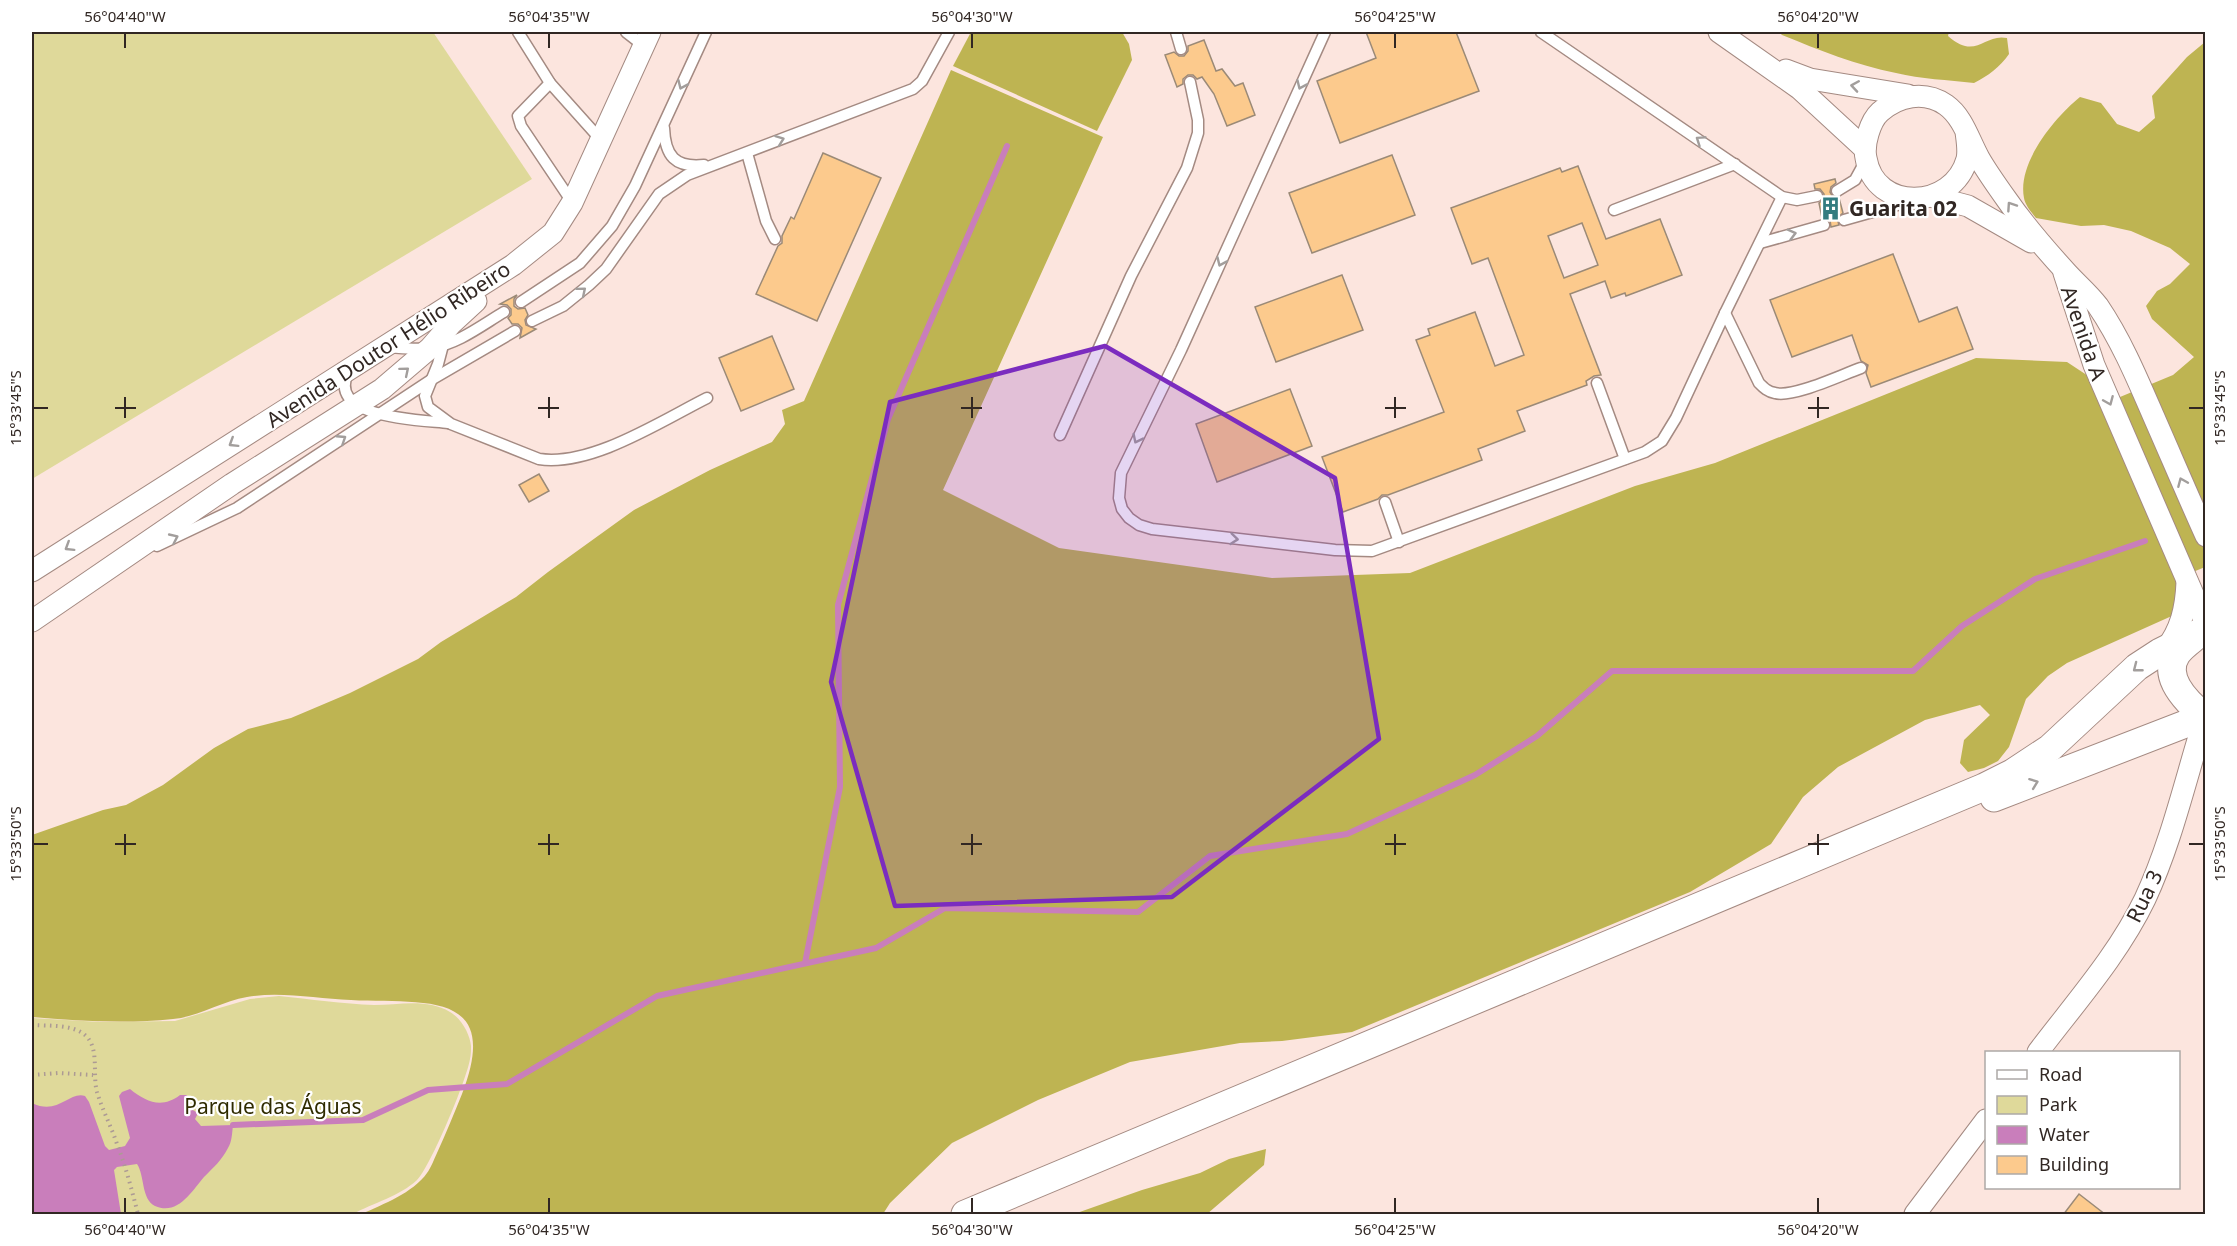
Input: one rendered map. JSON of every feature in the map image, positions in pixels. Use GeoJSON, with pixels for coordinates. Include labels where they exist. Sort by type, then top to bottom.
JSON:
{"type":"FeatureCollection","features":[{"type":"Feature","properties":{"kind":"street"},"geometry":{"type":"LineString","coordinates":[[1719,32],[1800,89],[1865,155],[1873,176],[1884,188],[1899,196],[1968,206],[2024,236],[2062,267]]}},
{"type":"Feature","properties":{"kind":"street","name":"Avenida Doutor Hélio Ribeiro"},"geometry":{"type":"LineString","coordinates":[[32,621],[232,484],[358,406],[436,347],[456,318],[513,265],[553,233],[572,202],[647,39]]}},
{"type":"Feature","properties":{"kind":"street"},"geometry":{"type":"LineString","coordinates":[[1766,63],[1810,79],[1930,97],[1946,104],[1958,116],[1980,160],[2023,224],[2062,267]]}},
{"type":"Feature","properties":{"kind":"street"},"geometry":{"type":"LineString","coordinates":[[1865,155],[1874,117],[1891,102],[1913,96]]}},
{"type":"Feature","properties":{"kind":"street"},"geometry":{"type":"LineString","coordinates":[[1925,198],[1956,182],[1968,158],[1966,132]]}},
{"type":"Feature","properties":{"kind":"street","name":"Avenida Doutor Hélio Ribeiro"},"geometry":{"type":"LineString","coordinates":[[32,571],[513,265]]}},
{"type":"Feature","properties":{"kind":"street","name":"Avenida A"},"geometry":{"type":"LineString","coordinates":[[2062,267],[2096,304],[2115,332],[2205,536]]}},
{"type":"Feature","properties":{"kind":"street","name":"Avenida A"},"geometry":{"type":"LineString","coordinates":[[2062,267],[2094,365],[2187,582],[2204,628]]}},
{"type":"Feature","properties":{"kind":"street","name":"Avenida A"},"geometry":{"type":"LineString","coordinates":[[2165,650],[2179,628],[2184,613],[2187,582]]}},
{"type":"Feature","properties":{"kind":"street"},"geometry":{"type":"LineString","coordinates":[[965,1215],[1984,787],[2012,773],[2050,748],[2137,667],[2204,628]]}},
{"type":"Feature","properties":{"kind":"street"},"geometry":{"type":"LineString","coordinates":[[2204,628],[2176,654],[2172,672],[2178,689],[2189,704],[2205,716]]}},
{"type":"Feature","properties":{"kind":"street"},"geometry":{"type":"LineString","coordinates":[[1013,1215],[1951,815],[2205,716]]}},
{"type":"Feature","properties":{"kind":"street","name":"Rua 3"},"geometry":{"type":"LineString","coordinates":[[2039,1051],[2117,947],[2145,900],[2164,852],[2205,716]]}},
{"type":"Feature","properties":{"kind":"street"},"geometry":{"type":"LineString","coordinates":[[1915,1215],[1985,1121]]}},
{"type":"Feature","properties":{"kind":"lane"},"geometry":{"type":"LineString","coordinates":[[518,32],[550,83],[601,140]]}},
{"type":"Feature","properties":{"kind":"lane"},"geometry":{"type":"LineString","coordinates":[[626,32],[647,39]]}},
{"type":"Feature","properties":{"kind":"lane"},"geometry":{"type":"LineString","coordinates":[[521,302],[580,262],[603,239],[621,213],[705,32]]}},
{"type":"Feature","properties":{"kind":"lane"},"geometry":{"type":"LineString","coordinates":[[532,321],[562,306],[606,269],[659,194],[687,175],[913,89],[922,81],[949,32]]}},
{"type":"Feature","properties":{"kind":"lane"},"geometry":{"type":"LineString","coordinates":[[1176,32],[1181,49]]}},
{"type":"Feature","properties":{"kind":"lane"},"geometry":{"type":"LineString","coordinates":[[1325,32],[1181,350],[1126,462],[1120,480],[1119,498],[1122,509],[1129,518],[1152,530],[1353,552],[1372,550],[1645,452],[1662,441],[1676,418],[1782,197]]}},
{"type":"Feature","properties":{"kind":"lane"},"geometry":{"type":"LineString","coordinates":[[1540,32],[1782,197],[1797,200],[1817,196]]}},
{"type":"Feature","properties":{"kind":"lane"},"geometry":{"type":"LineString","coordinates":[[1060,435],[1131,276],[1187,168],[1198,133],[1198,120],[1190,82]]}},
{"type":"Feature","properties":{"kind":"lane"},"geometry":{"type":"LineString","coordinates":[[550,83],[518,116],[520,126],[572,202]]}},
{"type":"Feature","properties":{"kind":"lane"},"geometry":{"type":"LineString","coordinates":[[663,125],[666,149],[679,163],[693,166],[724,161]]}},
{"type":"Feature","properties":{"kind":"lane"},"geometry":{"type":"LineString","coordinates":[[747,153],[766,221],[775,239]]}},
{"type":"Feature","properties":{"kind":"lane"},"geometry":{"type":"LineString","coordinates":[[1837,191],[1855,180],[1865,155]]}},
{"type":"Feature","properties":{"kind":"lane"},"geometry":{"type":"LineString","coordinates":[[1614,210],[1735,164]]}},
{"type":"Feature","properties":{"kind":"lane"},"geometry":{"type":"LineString","coordinates":[[1844,220],[1925,198]]}},
{"type":"Feature","properties":{"kind":"lane"},"geometry":{"type":"LineString","coordinates":[[1760,243],[1824,225]]}},
{"type":"Feature","properties":{"kind":"lane"},"geometry":{"type":"LineString","coordinates":[[386,347],[436,347],[461,337],[504,312]]}},
{"type":"Feature","properties":{"kind":"lane"},"geometry":{"type":"LineString","coordinates":[[1725,313],[1759,383],[1768,391],[1777,394],[1792,393],[1861,368]]}},
{"type":"Feature","properties":{"kind":"lane"},"geometry":{"type":"LineString","coordinates":[[102,572],[237,508],[431,380],[515,331]]}},
{"type":"Feature","properties":{"kind":"lane"},"geometry":{"type":"LineString","coordinates":[[436,347],[438,364],[425,396],[426,404],[434,412],[451,424],[539,459],[554,462],[600,451],[707,398]]}},
{"type":"Feature","properties":{"kind":"lane"},"geometry":{"type":"LineString","coordinates":[[349,371],[345,382],[346,393],[348,399],[358,406],[380,414],[451,424]]}},
{"type":"Feature","properties":{"kind":"lane"},"geometry":{"type":"LineString","coordinates":[[1597,383],[1625,459]]}},
{"type":"Feature","properties":{"kind":"lane"},"geometry":{"type":"LineString","coordinates":[[1385,502],[1399,542]]}},
{"type":"Feature","properties":{"kind":"path"},"geometry":{"type":"LineString","coordinates":[[32,1025],[66,1027],[86,1036],[94,1049],[93,1075],[97,1092],[127,1172],[138,1215]]}},
{"type":"Feature","properties":{"kind":"path"},"geometry":{"type":"LineString","coordinates":[[32,1075],[59,1073],[93,1075]]}},
{"type":"Feature","properties":{"kind":"highlighted area"},"geometry":{"type":"Polygon","coordinates":[[[1105,346],[1335,478],[1379,739],[1172,897],[895,906],[831,682],[890,402],[1105,346]]]}},
{"type":"Feature","properties":{"kind":"green space"},"geometry":{"type":"Polygon","coordinates":[[[32,32],[433,32],[532,179],[32,479],[32,32]]]}},
{"type":"Feature","properties":{"kind":"green space","name":"Parque das Águas"},"geometry":{"type":"Polygon","coordinates":[[[279,996],[338,1003],[432,1005],[450,1012],[461,1022],[469,1036],[471,1046],[467,1069],[439,1142],[417,1180],[395,1195],[353,1214],[32,1214],[32,1018],[100,1022],[175,1021],[250,999],[279,996]]]}},
{"type":"Feature","properties":{"kind":"shaded area"},"geometry":{"type":"Polygon","coordinates":[[[971,32],[1122,32],[1129,44],[1132,60],[1097,131],[953,66],[971,32]]]}},
{"type":"Feature","properties":{"kind":"shaded area"},"geometry":{"type":"Polygon","coordinates":[[[1779,32],[1949,32],[1948,36],[1966,46],[1973,46],[1992,39],[2007,38],[2009,54],[1993,71],[1974,83],[1915,77],[1881,70],[1824,52],[1779,32]]]}},
{"type":"Feature","properties":{"kind":"shaded area"},"geometry":{"type":"Polygon","coordinates":[[[2205,42],[2205,567],[2193,572],[2174,615],[2067,663],[2048,676],[2026,699],[2009,747],[1998,761],[1984,768],[1968,772],[1960,763],[1964,740],[1990,715],[1980,705],[1925,720],[1838,767],[1803,797],[1771,844],[1690,892],[1352,1032],[1282,1041],[1240,1043],[1130,1062],[1038,1100],[952,1143],[890,1203],[883,1214],[362,1214],[397,1197],[421,1180],[431,1166],[450,1123],[472,1060],[472,1035],[464,1019],[448,1009],[404,1001],[260,995],[238,999],[173,1019],[102,1021],[32,1017],[32,835],[103,810],[126,805],[163,785],[214,748],[248,729],[291,718],[350,693],[418,659],[441,642],[516,597],[634,510],[710,470],[772,442],[785,424],[782,410],[804,401],[951,70],[1103,137],[943,490],[1059,548],[1272,578],[1410,573],[1635,486],[1715,463],[1976,358],[2067,362],[2120,397],[2173,375],[2194,357],[2152,319],[2146,306],[2157,291],[2170,284],[2190,264],[2170,248],[2131,231],[2104,225],[2081,226],[2036,218],[2025,201],[2023,184],[2026,170],[2040,142],[2060,116],[2080,97],[2101,103],[2117,124],[2139,132],[2155,118],[2152,96],[2187,57],[2205,42]]]}},
{"type":"Feature","properties":{"kind":"shaded area"},"geometry":{"type":"Polygon","coordinates":[[[1266,1149],[1264,1165],[1207,1214],[1074,1214],[1200,1173],[1229,1159],[1266,1149]]]}},
{"type":"Feature","properties":{"kind":"water"},"geometry":{"type":"Polygon","coordinates":[[[130,1089],[148,1100],[160,1103],[180,1095],[187,1095],[189,1108],[198,1113],[195,1119],[201,1126],[233,1125],[230,1143],[217,1164],[184,1200],[171,1208],[155,1206],[147,1198],[137,1164],[117,1167],[114,1170],[121,1214],[32,1214],[32,1103],[49,1107],[79,1095],[85,1096],[105,1146],[109,1150],[125,1146],[130,1138],[119,1096],[130,1089]]]}},
{"type":"Feature","properties":{"kind":"building"},"geometry":{"type":"Polygon","coordinates":[[[1366,32],[1456,32],[1479,91],[1340,143],[1317,81],[1376,58],[1366,32]]]}},
{"type":"Feature","properties":{"kind":"building"},"geometry":{"type":"Polygon","coordinates":[[[1204,40],[1216,71],[1222,69],[1235,86],[1243,83],[1255,115],[1227,126],[1214,94],[1202,77],[1197,79],[1193,75],[1188,75],[1183,79],[1183,84],[1177,87],[1165,55],[1174,52],[1179,56],[1184,56],[1188,51],[1188,46],[1204,40]]]}},
{"type":"Feature","properties":{"kind":"building"},"geometry":{"type":"Polygon","coordinates":[[[823,153],[881,178],[817,321],[756,294],[778,246],[782,243],[782,236],[791,217],[794,219],[823,153]]]}},
{"type":"Feature","properties":{"kind":"building"},"geometry":{"type":"Polygon","coordinates":[[[1392,155],[1415,215],[1312,253],[1289,193],[1392,155]]]}},
{"type":"Feature","properties":{"kind":"building"},"geometry":{"type":"Polygon","coordinates":[[[1578,166],[1606,239],[1660,219],[1682,275],[1626,296],[1625,293],[1611,298],[1605,281],[1570,294],[1601,375],[1586,381],[1587,385],[1517,411],[1525,431],[1478,449],[1482,460],[1388,495],[1382,495],[1378,499],[1343,512],[1322,457],[1444,412],[1416,340],[1430,335],[1428,329],[1475,312],[1495,366],[1524,355],[1488,258],[1472,264],[1451,208],[1560,168],[1562,172],[1578,166]],[[1582,223],[1548,236],[1564,278],[1598,265],[1582,223]]]}},
{"type":"Feature","properties":{"kind":"building","name":"Guarita 02"},"geometry":{"type":"Polygon","coordinates":[[[1835,179],[1836,183],[1831,187],[1830,192],[1833,197],[1839,198],[1843,213],[1837,218],[1839,225],[1831,227],[1830,220],[1822,218],[1819,203],[1824,199],[1824,194],[1820,189],[1815,189],[1814,184],[1835,179]]]}},
{"type":"Feature","properties":{"kind":"building"},"geometry":{"type":"Polygon","coordinates":[[[1893,254],[1919,322],[1957,307],[1973,349],[1871,387],[1866,373],[1868,365],[1861,361],[1852,335],[1792,357],[1770,300],[1893,254]]]}},
{"type":"Feature","properties":{"kind":"building"},"geometry":{"type":"Polygon","coordinates":[[[1342,275],[1363,330],[1276,362],[1255,307],[1342,275]]]}},
{"type":"Feature","properties":{"kind":"building"},"geometry":{"type":"Polygon","coordinates":[[[517,295],[514,299],[514,306],[518,309],[525,308],[528,315],[525,320],[526,325],[536,329],[520,338],[522,328],[518,324],[512,324],[508,318],[511,315],[511,309],[507,305],[500,304],[517,295]]]}},
{"type":"Feature","properties":{"kind":"building"},"geometry":{"type":"Polygon","coordinates":[[[772,336],[794,389],[741,411],[719,358],[772,336]]]}},
{"type":"Feature","properties":{"kind":"building"},"geometry":{"type":"Polygon","coordinates":[[[1290,389],[1312,446],[1217,482],[1196,424],[1290,389]]]}},
{"type":"Feature","properties":{"kind":"building"},"geometry":{"type":"Polygon","coordinates":[[[539,474],[549,491],[529,502],[519,485],[539,474]]]}},
{"type":"Feature","properties":{"kind":"building"},"geometry":{"type":"Polygon","coordinates":[[[2079,1194],[2106,1215],[2063,1215],[2079,1194]]]}},
{"type":"Feature","properties":{"kind":"waterway"},"geometry":{"type":"LineString","coordinates":[[805,963],[840,787],[838,605],[888,419],[1007,146]]}},
{"type":"Feature","properties":{"kind":"waterway"},"geometry":{"type":"LineString","coordinates":[[233,1125],[363,1120],[428,1090],[507,1084],[657,996],[876,948],[945,908],[1138,912],[1210,856],[1347,834],[1475,775],[1537,736],[1612,671],[1913,671],[1962,626],[2035,579],[2145,541]]}},
{"type":"Feature","properties":{"kind":"place","name":"Guarita 02"},"geometry":{"type":"Point","coordinates":[1831,208]}}]}
